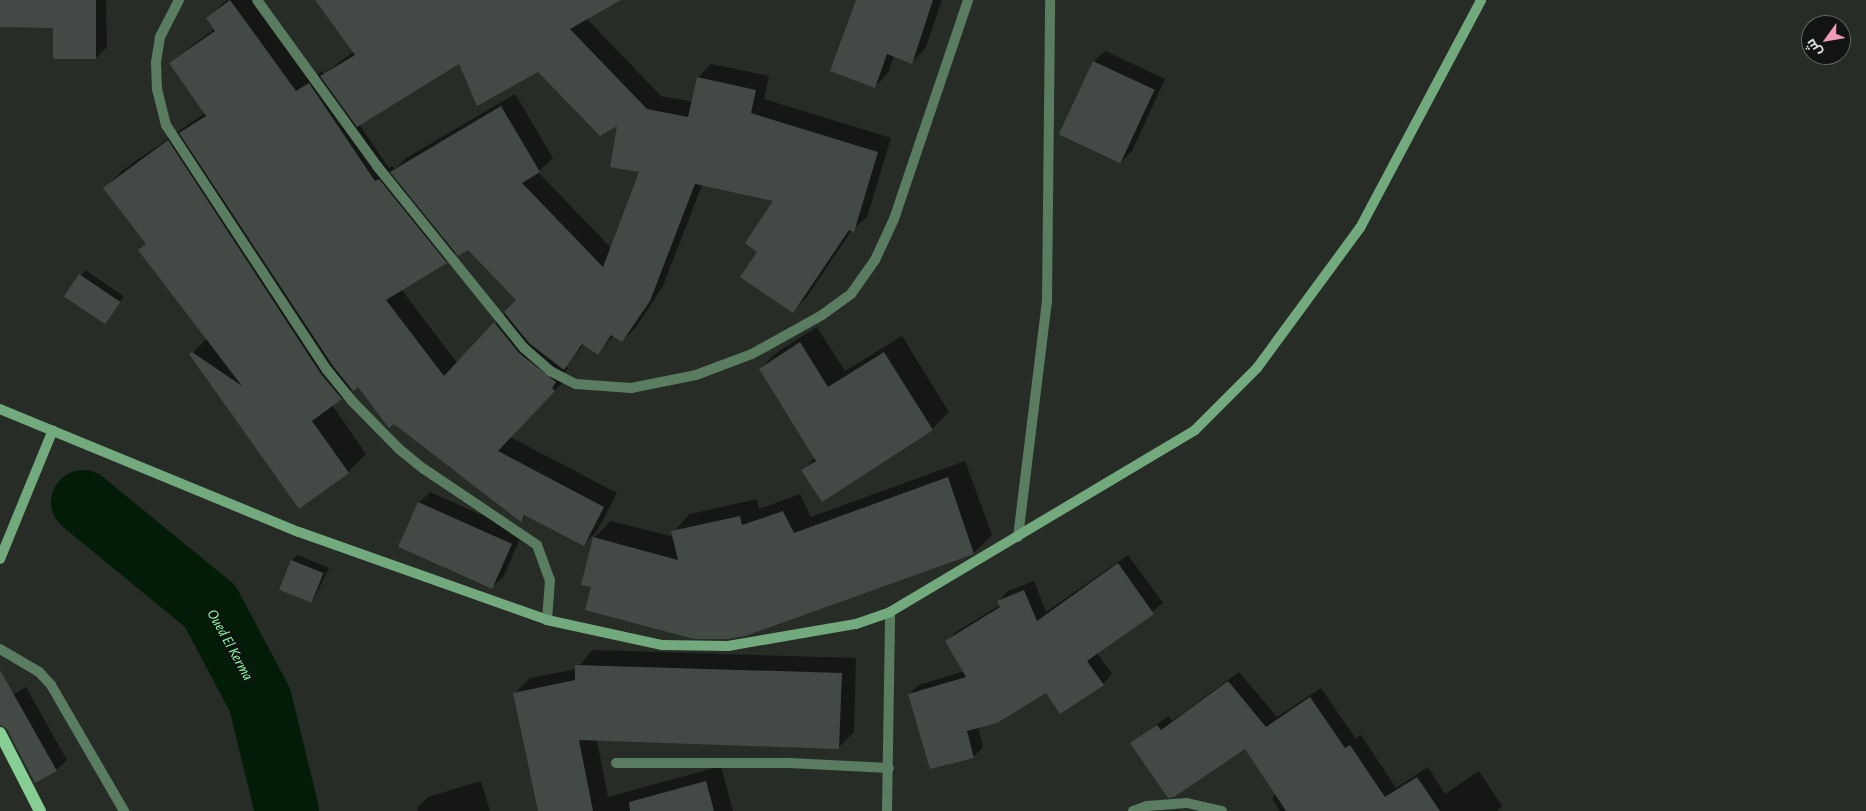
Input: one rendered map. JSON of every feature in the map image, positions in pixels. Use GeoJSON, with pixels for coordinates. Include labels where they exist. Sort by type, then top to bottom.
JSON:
{"type":"FeatureCollection","features":[{"type":"Feature","properties":{"kind":"main road"},"geometry":{"type":"LineString","coordinates":[[0,733],[40,811]]}},
{"type":"Feature","properties":{"kind":"street"},"geometry":{"type":"LineString","coordinates":[[179,0],[160,37],[156,62],[157,89],[166,125],[327,370],[352,401],[417,464],[537,544],[550,580],[547,620]]}},
{"type":"Feature","properties":{"kind":"street"},"geometry":{"type":"LineString","coordinates":[[257,0],[377,166],[524,348],[550,371],[576,384],[631,388],[696,375],[752,354],[822,315],[851,294],[875,260],[894,219],[968,0]]}},
{"type":"Feature","properties":{"kind":"street"},"geometry":{"type":"LineString","coordinates":[[1018,536],[1047,300],[1050,0]]}},
{"type":"Feature","properties":{"kind":"street"},"geometry":{"type":"LineString","coordinates":[[0,409],[298,532],[547,620],[662,645],[728,646],[837,628],[890,612],[1195,430],[1257,368],[1360,228],[1481,0]]}},
{"type":"Feature","properties":{"kind":"street"},"geometry":{"type":"LineString","coordinates":[[0,559],[53,430]]}},
{"type":"Feature","properties":{"kind":"street"},"geometry":{"type":"LineString","coordinates":[[887,811],[890,612]]}},
{"type":"Feature","properties":{"kind":"street"},"geometry":{"type":"LineString","coordinates":[[0,649],[38,672],[51,685],[124,811]]}},
{"type":"Feature","properties":{"kind":"street"},"geometry":{"type":"LineString","coordinates":[[616,763],[789,763],[889,768]]}},
{"type":"Feature","properties":{"kind":"street"},"geometry":{"type":"LineString","coordinates":[[1133,811],[1147,806],[1187,803],[1222,811]]}},
{"type":"Feature","properties":{"kind":"building"},"geometry":{"type":"Polygon","coordinates":[[[0,0],[96,0],[96,59],[53,59],[53,28],[0,27],[0,0]]]}},
{"type":"Feature","properties":{"kind":"building"},"geometry":{"type":"Polygon","coordinates":[[[230,0],[296,91],[309,83],[375,181],[379,179],[447,263],[386,300],[444,376],[494,322],[519,353],[556,382],[552,388],[555,391],[498,451],[604,507],[584,546],[524,515],[521,522],[394,424],[389,428],[358,387],[353,391],[333,366],[179,133],[206,116],[169,63],[215,31],[206,18],[230,0]]]}},
{"type":"Feature","properties":{"kind":"building"},"geometry":{"type":"Polygon","coordinates":[[[315,0],[621,0],[570,29],[647,109],[688,117],[697,77],[756,90],[751,113],[878,152],[854,232],[849,230],[793,313],[740,277],[757,252],[745,243],[773,201],[695,184],[650,301],[622,342],[611,335],[598,355],[582,344],[564,370],[529,343],[504,312],[516,300],[468,250],[458,256],[390,172],[501,106],[540,172],[522,183],[603,267],[639,172],[610,167],[617,126],[600,136],[538,72],[477,106],[459,64],[357,127],[320,76],[355,55],[315,0]]]}},
{"type":"Feature","properties":{"kind":"building"},"geometry":{"type":"Polygon","coordinates":[[[856,0],[933,0],[912,64],[887,54],[875,88],[830,71],[856,0]]]}},
{"type":"Feature","properties":{"kind":"building"},"geometry":{"type":"Polygon","coordinates":[[[1093,61],[1155,90],[1120,163],[1059,134],[1093,61]]]}},
{"type":"Feature","properties":{"kind":"building"},"geometry":{"type":"Polygon","coordinates":[[[168,140],[321,374],[342,399],[312,421],[349,473],[299,509],[189,354],[192,352],[242,386],[138,250],[146,244],[103,188],[168,140]]]}},
{"type":"Feature","properties":{"kind":"building"},"geometry":{"type":"Polygon","coordinates":[[[79,274],[120,302],[105,324],[64,296],[79,274]]]}},
{"type":"Feature","properties":{"kind":"building"},"geometry":{"type":"Polygon","coordinates":[[[800,342],[828,387],[884,352],[933,430],[822,502],[801,470],[816,461],[759,369],[800,342]]]}},
{"type":"Feature","properties":{"kind":"building"},"geometry":{"type":"Polygon","coordinates":[[[948,477],[974,554],[745,636],[727,639],[694,639],[585,610],[591,587],[581,585],[593,537],[678,560],[671,531],[740,516],[742,525],[783,511],[794,533],[948,477]]]}},
{"type":"Feature","properties":{"kind":"building"},"geometry":{"type":"Polygon","coordinates":[[[418,502],[512,544],[492,589],[398,547],[418,502]]]}},
{"type":"Feature","properties":{"kind":"building"},"geometry":{"type":"Polygon","coordinates":[[[291,560],[323,573],[311,603],[279,590],[291,560]]]}},
{"type":"Feature","properties":{"kind":"building"},"geometry":{"type":"Polygon","coordinates":[[[1118,563],[1154,614],[1087,661],[1104,685],[1060,714],[1046,693],[997,723],[967,731],[974,758],[930,769],[908,694],[966,677],[945,641],[1000,607],[997,601],[1024,590],[1037,621],[1118,563]]]}},
{"type":"Feature","properties":{"kind":"building"},"geometry":{"type":"Polygon","coordinates":[[[575,665],[842,673],[839,749],[579,740],[593,811],[538,811],[513,693],[575,680],[575,665]]]}},
{"type":"Feature","properties":{"kind":"building"},"geometry":{"type":"Polygon","coordinates":[[[0,670],[57,771],[35,783],[7,729],[0,725],[0,670]]]}},
{"type":"Feature","properties":{"kind":"building"},"geometry":{"type":"Polygon","coordinates":[[[1228,681],[1266,727],[1310,697],[1345,748],[1350,745],[1385,797],[1417,777],[1440,811],[1286,811],[1245,749],[1174,797],[1168,798],[1130,743],[1157,725],[1161,730],[1228,681]]]}},
{"type":"Feature","properties":{"kind":"building"},"geometry":{"type":"Polygon","coordinates":[[[706,781],[714,811],[630,811],[629,802],[706,781]]]}},
{"type":"Feature","properties":{"kind":"waterway","name":"Oued El Kerma"},"geometry":{"type":"LineString","coordinates":[[83,502],[210,606],[260,700],[287,811]]}}]}
